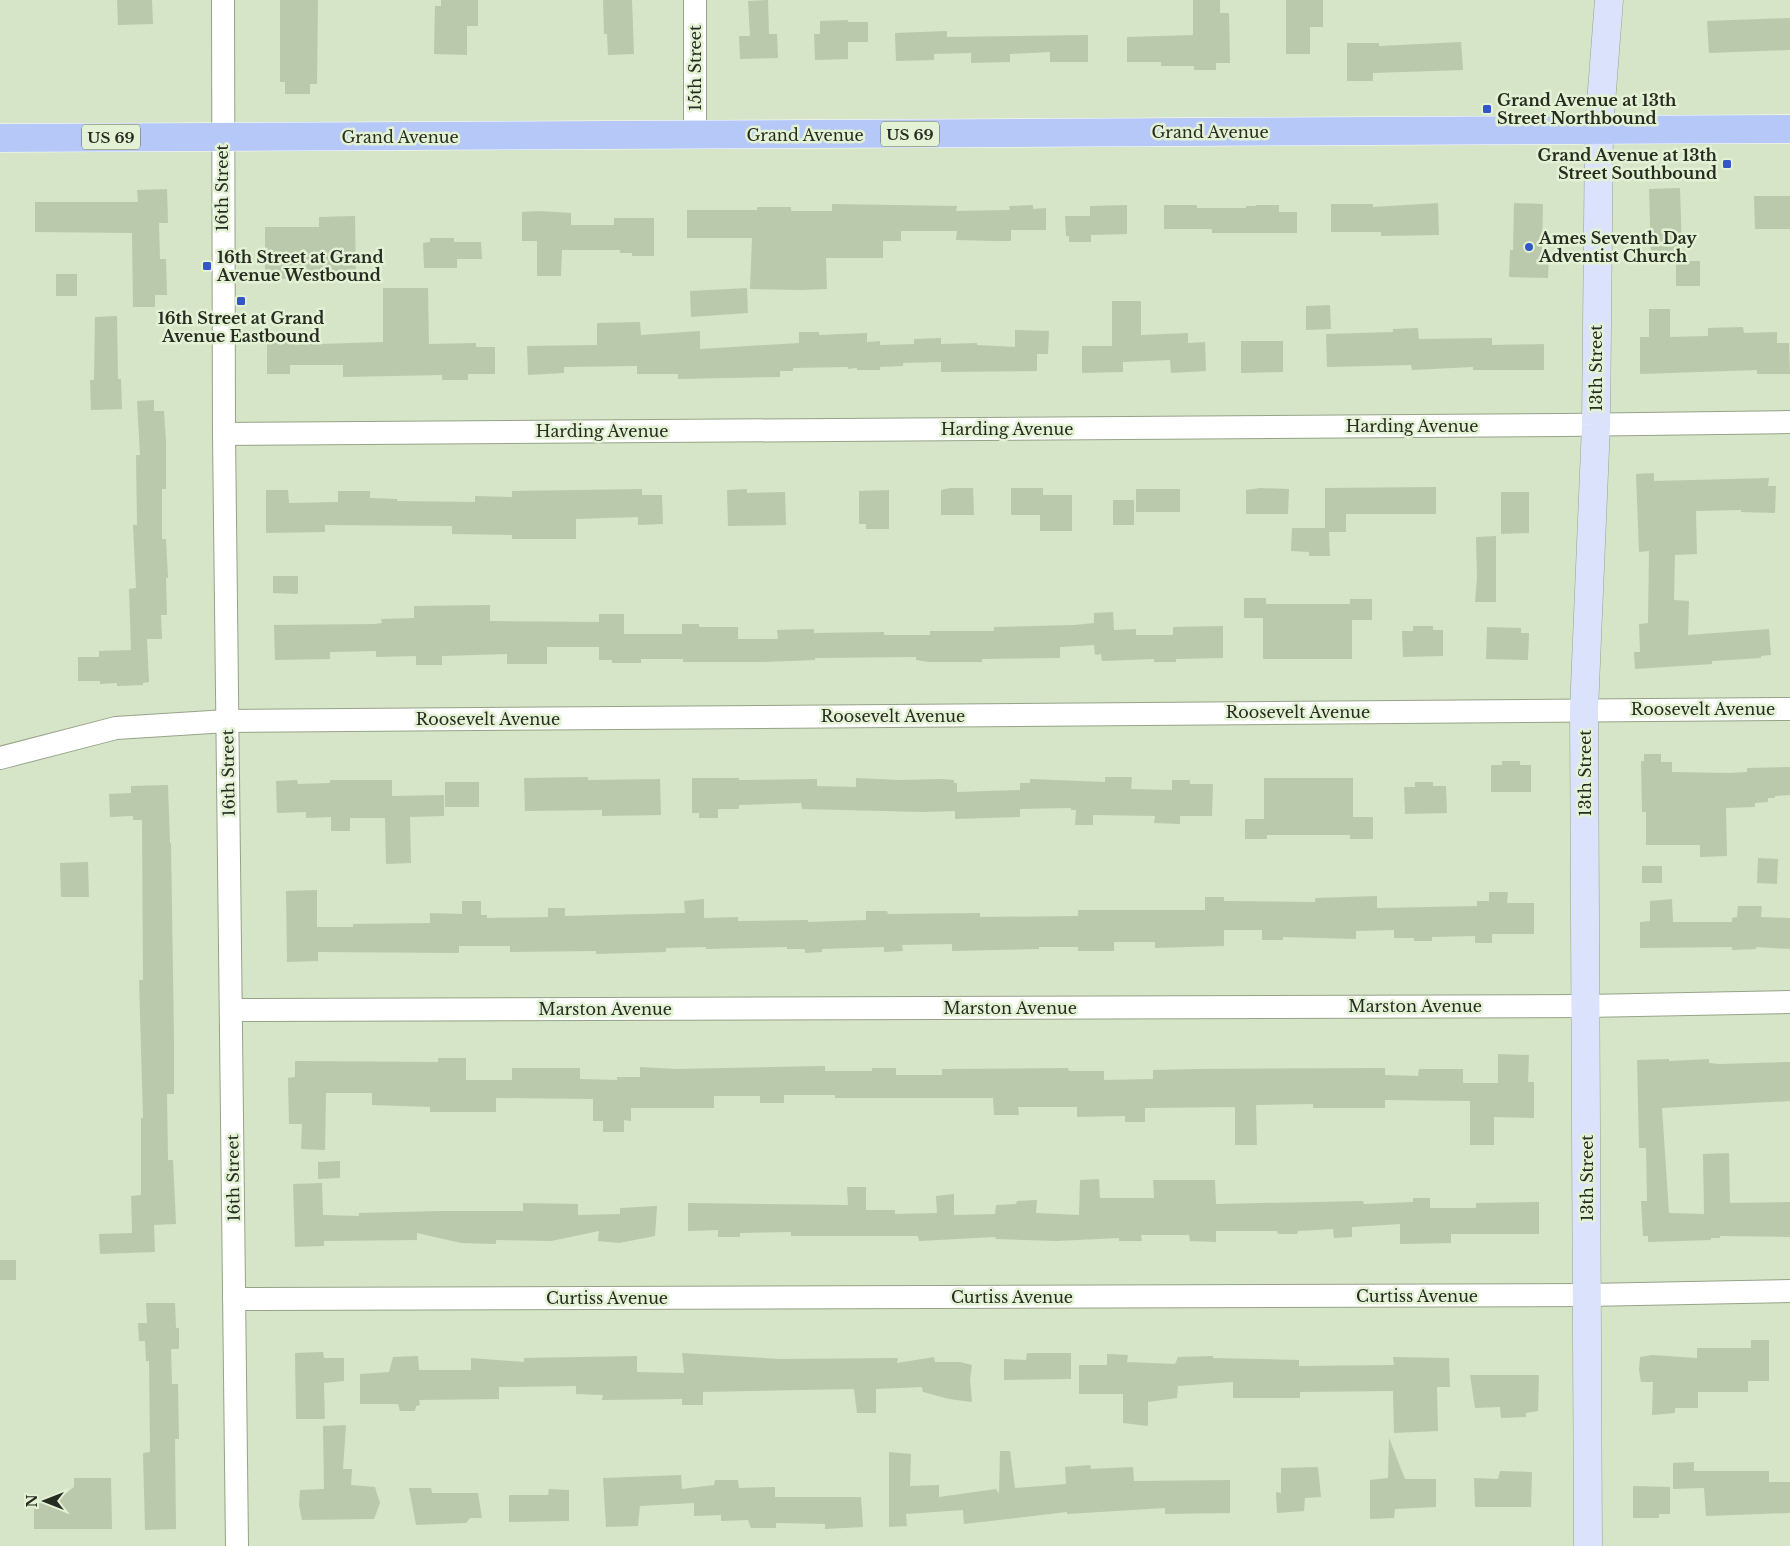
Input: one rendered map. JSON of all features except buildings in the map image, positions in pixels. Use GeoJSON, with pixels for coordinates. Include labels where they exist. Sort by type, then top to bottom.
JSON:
{"type":"FeatureCollection","features":[{"type":"Feature","properties":{"kind":"main road","name":"13th Street"},"geometry":{"type":"LineString","coordinates":[[1588,1546],[1584,710],[1596,425],[1599,129],[1609,0]]}},
{"type":"Feature","properties":{"kind":"main road","name":"Grand Avenue"},"geometry":{"type":"LineString","coordinates":[[0,138],[1790,129]]}},
{"type":"Feature","properties":{"kind":"street","name":"16th Street"},"geometry":{"type":"LineString","coordinates":[[223,0],[224,434],[237,1546]]}},
{"type":"Feature","properties":{"kind":"street","name":"15th Street"},"geometry":{"type":"LineString","coordinates":[[695,0],[695,136]]}},
{"type":"Feature","properties":{"kind":"street","name":"Harding Avenue"},"geometry":{"type":"LineString","coordinates":[[224,434],[1596,425],[1790,422]]}},
{"type":"Feature","properties":{"kind":"street","name":"Roosevelt Avenue"},"geometry":{"type":"LineString","coordinates":[[0,758],[116,728],[227,721],[1790,709]]}},
{"type":"Feature","properties":{"kind":"street","name":"Marston Avenue"},"geometry":{"type":"LineString","coordinates":[[231,1010],[1586,1006],[1790,1002]]}},
{"type":"Feature","properties":{"kind":"street","name":"Curtiss Avenue"},"geometry":{"type":"LineString","coordinates":[[234,1299],[1587,1295],[1790,1291]]}},
{"type":"Feature","properties":{"kind":"place","name":"Grand Avenue at 13th Street Northbound"},"geometry":{"type":"Point","coordinates":[1487,109]}},
{"type":"Feature","properties":{"kind":"place","name":"Grand Avenue at 13th Street Southbound"},"geometry":{"type":"Point","coordinates":[1727,164]}},
{"type":"Feature","properties":{"kind":"place","name":"Ames Seventh Day Adventist Church"},"geometry":{"type":"Point","coordinates":[1529,247]}},
{"type":"Feature","properties":{"kind":"place","name":"16th Street at Grand Avenue Westbound"},"geometry":{"type":"Point","coordinates":[207,266]}},
{"type":"Feature","properties":{"kind":"place","name":"16th Street at Grand Avenue Eastbound"},"geometry":{"type":"Point","coordinates":[241,301]}}]}
